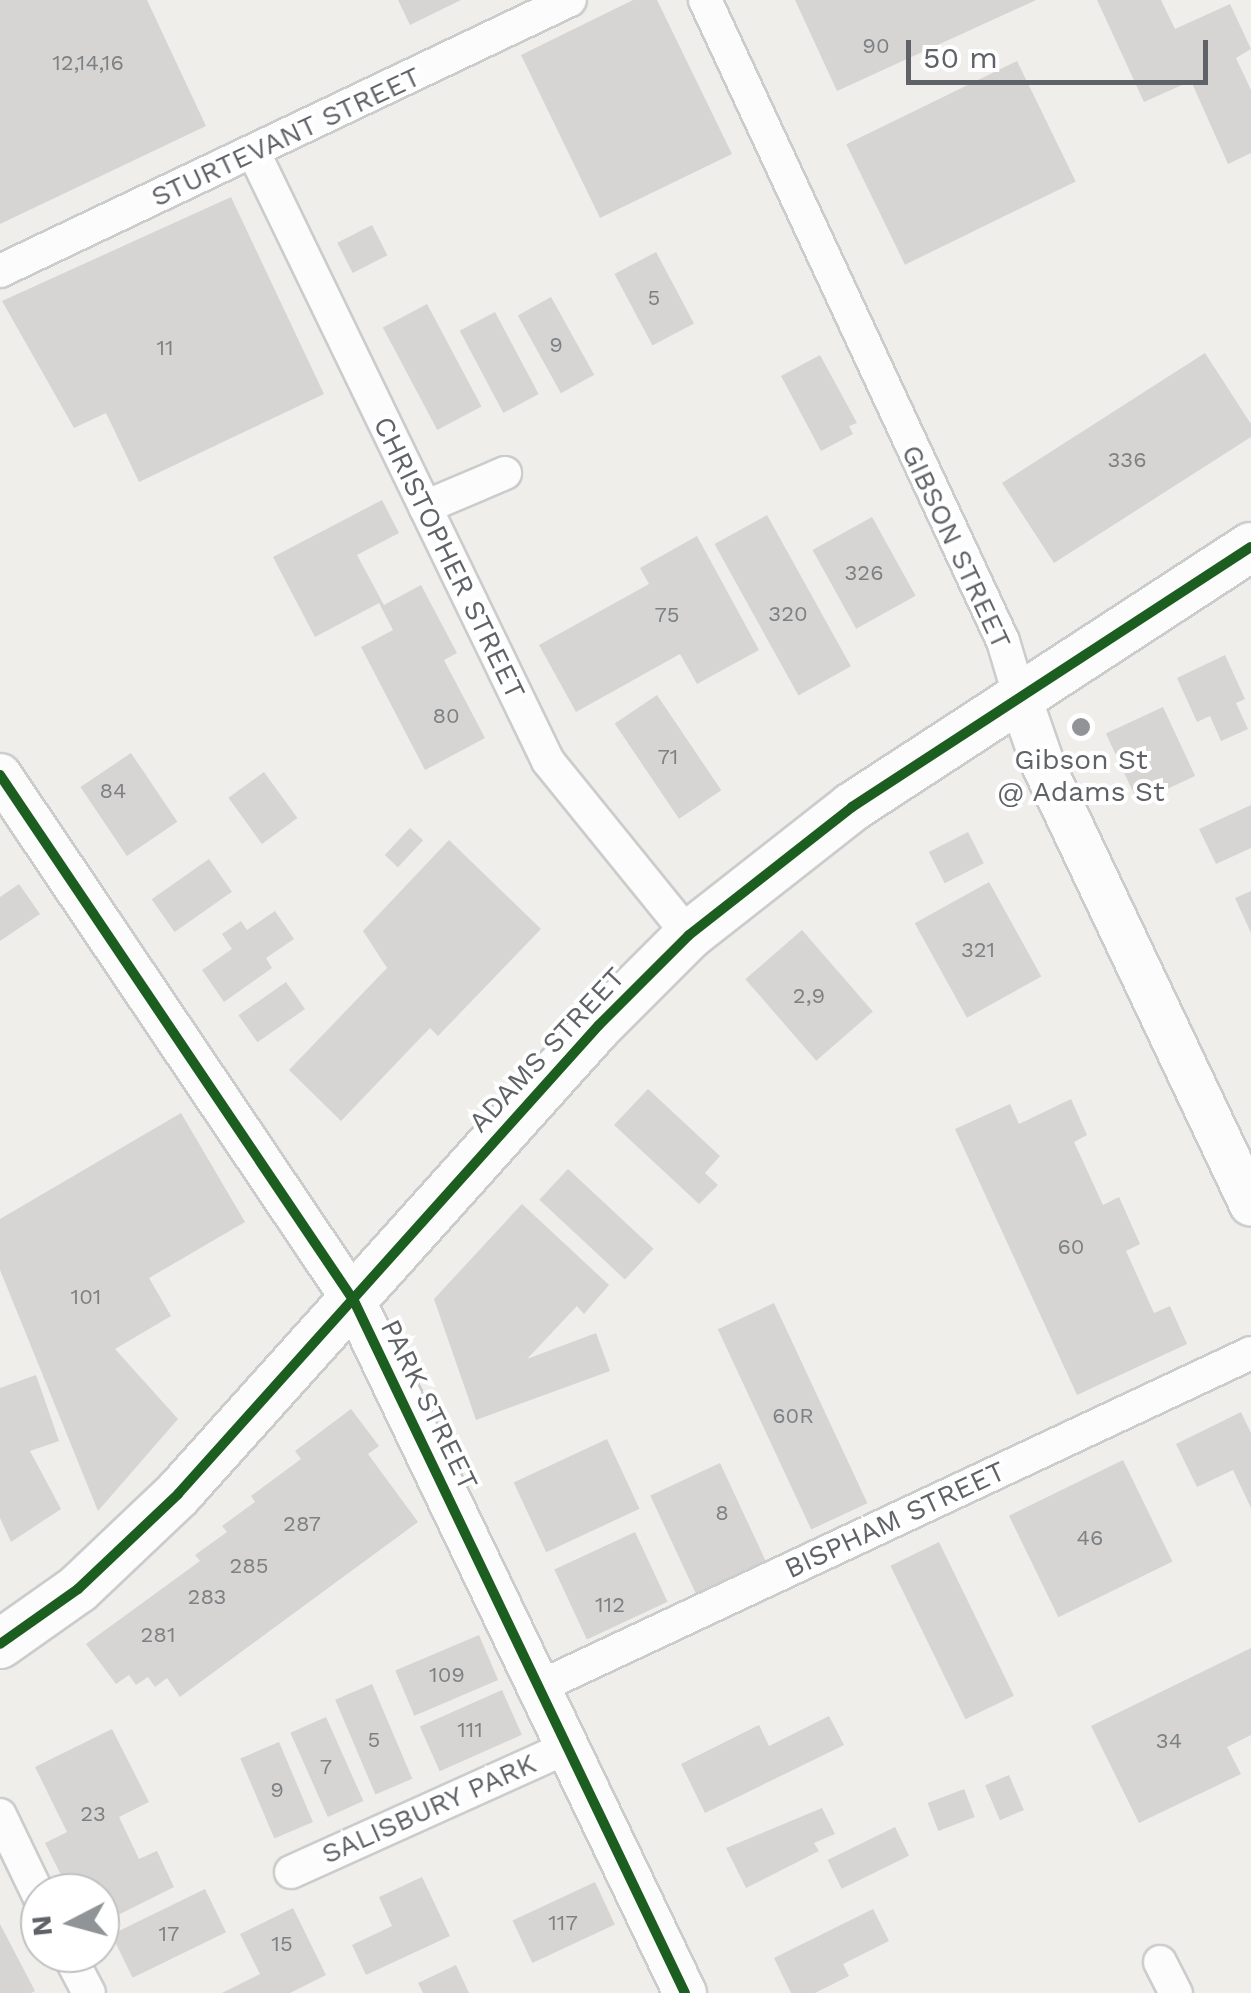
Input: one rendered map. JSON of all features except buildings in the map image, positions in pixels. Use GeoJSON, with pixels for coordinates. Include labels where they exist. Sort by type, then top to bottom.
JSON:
{"type":"FeatureCollection","features":[{"type":"Feature","properties":{"kind":"main road","name":"ADAMS STREET"},"geometry":{"type":"LineString","coordinates":[[0,1644],[127,1546],[354,1301],[599,1025],[688,935],[825,826],[1251,547]]}},
{"type":"Feature","properties":{"kind":"main road","name":"ADAMS STREET"},"geometry":{"type":"LineString","coordinates":[[1205,577],[1251,562]]}},
{"type":"Feature","properties":{"kind":"street","name":"STURTEVANT STREET"},"geometry":{"type":"LineString","coordinates":[[0,271],[570,0]]}},
{"type":"Feature","properties":{"kind":"street","name":"GIBSON STREET"},"geometry":{"type":"LineString","coordinates":[[705,0],[1003,641],[1044,767],[1251,1204]]}},
{"type":"Feature","properties":{"kind":"street","name":"CHRISTOPHER STREET"},"geometry":{"type":"LineString","coordinates":[[254,153],[548,761],[688,935]]}},
{"type":"Feature","properties":{"kind":"street"},"geometry":{"type":"LineString","coordinates":[[425,507],[505,472]]}},
{"type":"Feature","properties":{"kind":"street","name":"PARK STREET"},"geometry":{"type":"LineString","coordinates":[[0,775],[354,1301],[685,1993]]}},
{"type":"Feature","properties":{"kind":"street","name":"BISPHAM STREET"},"geometry":{"type":"LineString","coordinates":[[539,1687],[1251,1354]]}},
{"type":"Feature","properties":{"kind":"street","name":"SALISBURY PARK"},"geometry":{"type":"LineString","coordinates":[[291,1872],[568,1747]]}},
{"type":"Feature","properties":{"kind":"street"},"geometry":{"type":"LineString","coordinates":[[0,1815],[28,1873]]}},
{"type":"Feature","properties":{"kind":"street"},"geometry":{"type":"LineString","coordinates":[[1160,1962],[1176,1993]]}},
{"type":"Feature","properties":{"kind":"cycle path"},"geometry":{"type":"LineString","coordinates":[[0,1644],[78,1589],[178,1494],[599,1025],[689,935],[852,807],[1251,547]]}},
{"type":"Feature","properties":{"kind":"cycle path"},"geometry":{"type":"LineString","coordinates":[[0,775],[354,1301],[685,1993]]}},
{"type":"Feature","properties":{"kind":"place","name":"Gibson St @ Adams St"},"geometry":{"type":"Point","coordinates":[1081,727]}}]}
